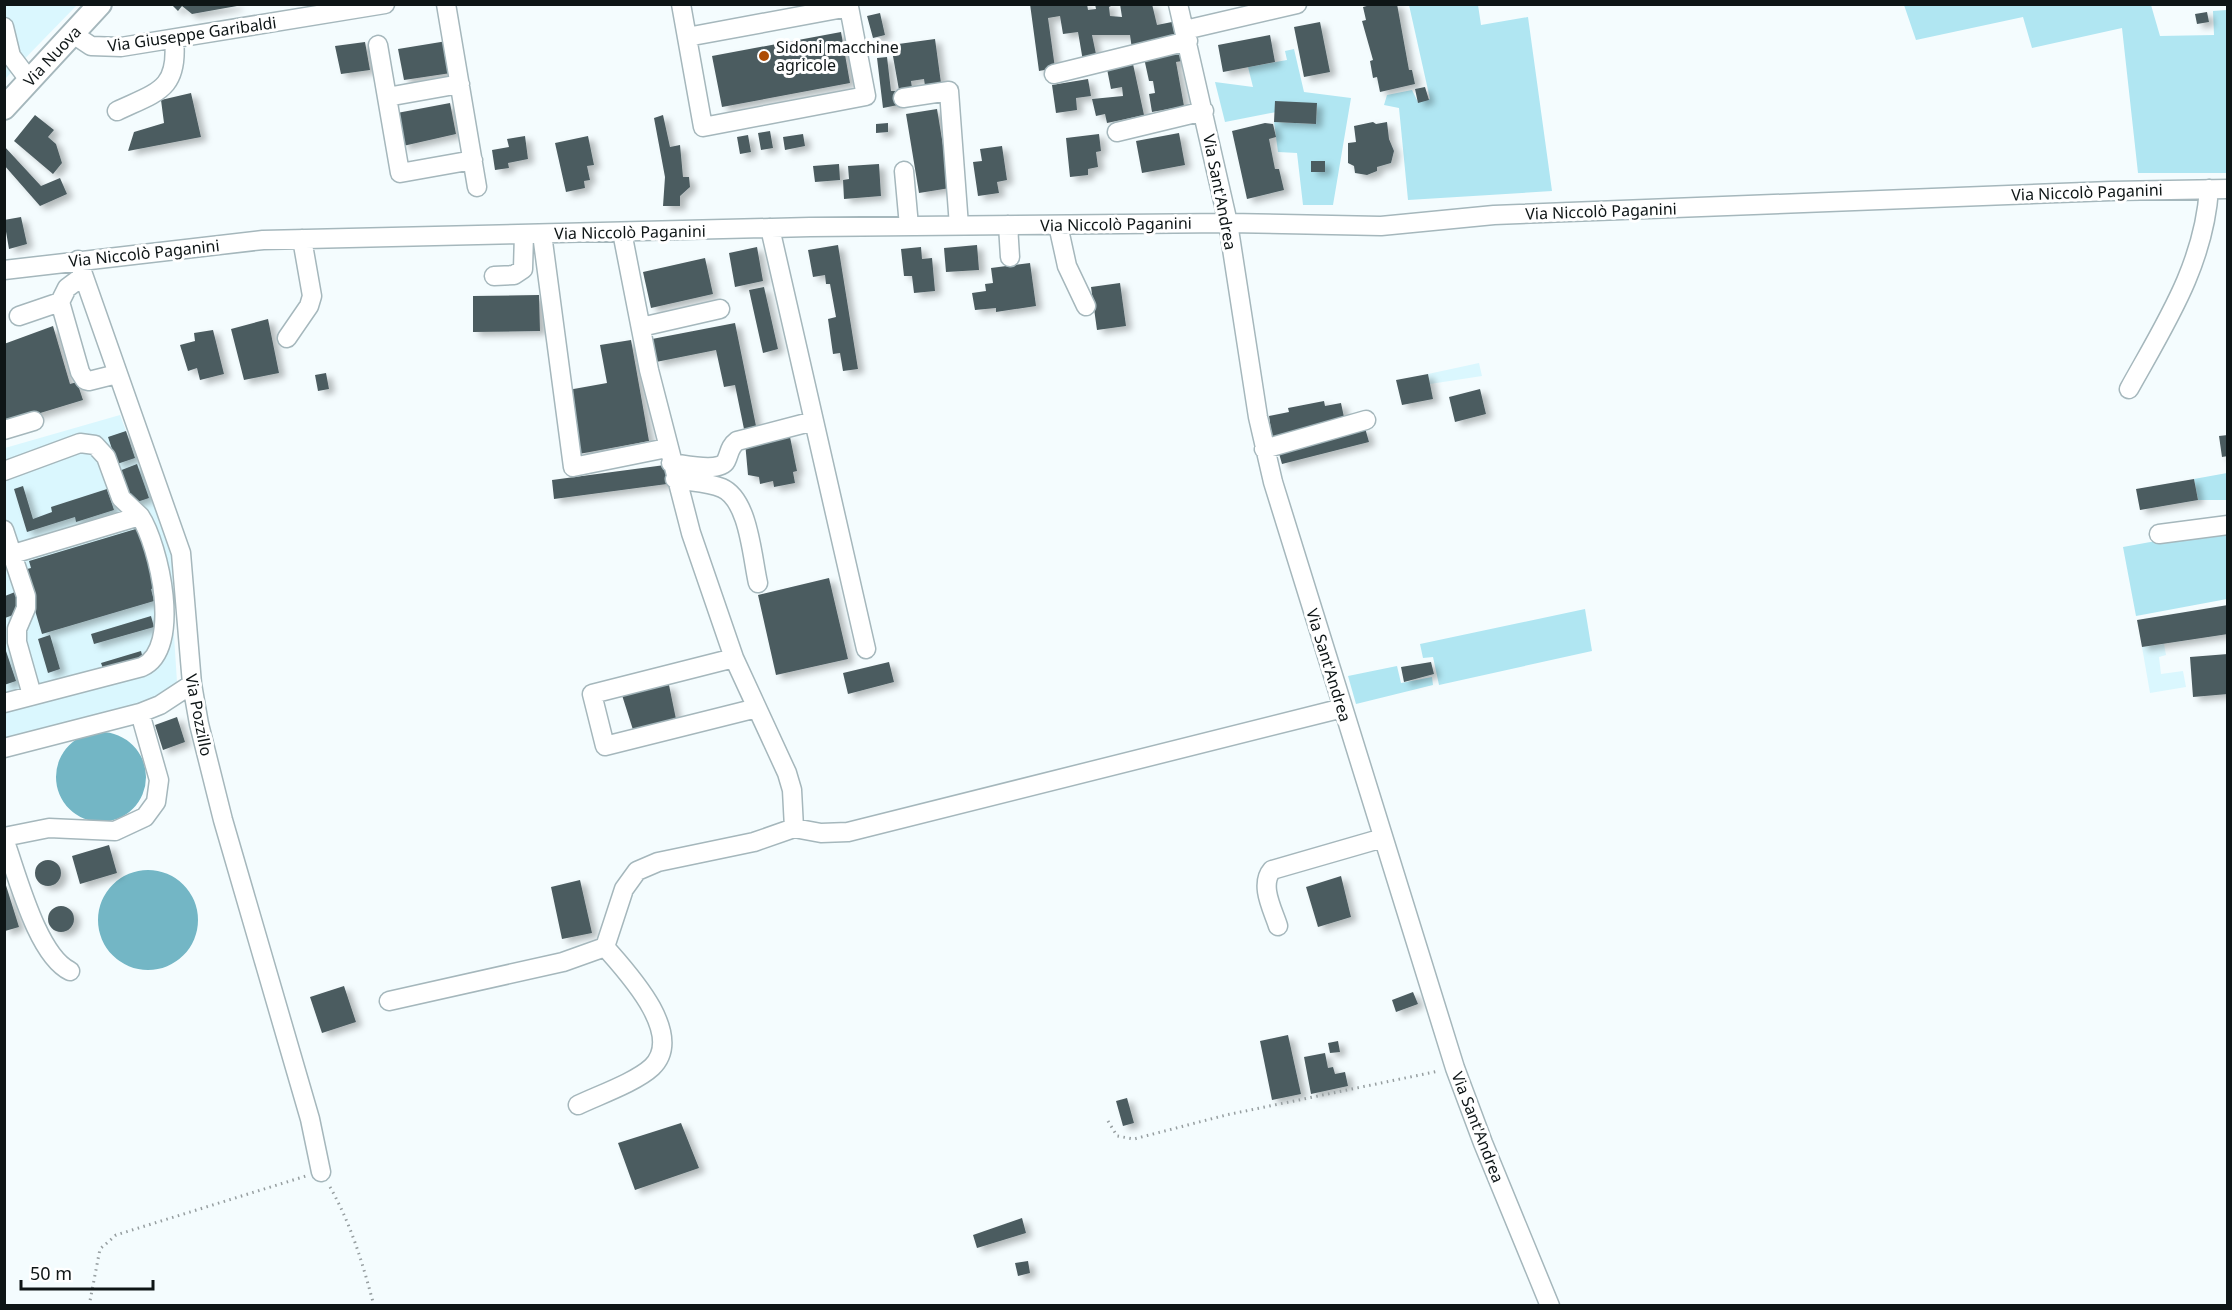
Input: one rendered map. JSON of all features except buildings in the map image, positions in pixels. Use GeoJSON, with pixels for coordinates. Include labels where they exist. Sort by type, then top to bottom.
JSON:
{"type":"FeatureCollection","features":[{"type":"Feature","properties":{"kind":"main road","name":"Via Nuova"},"geometry":{"type":"LineString","coordinates":[[4,108],[73,34],[95,6]]}},
{"type":"Feature","properties":{"kind":"street","name":"Via Giuseppe Garibaldi"},"geometry":{"type":"LineString","coordinates":[[73,34],[86,43],[102,48],[174,39],[385,4]]}},
{"type":"Feature","properties":{"kind":"street"},"geometry":{"type":"LineString","coordinates":[[446,4],[477,187]]}},
{"type":"Feature","properties":{"kind":"street"},"geometry":{"type":"LineString","coordinates":[[681,4],[703,127],[866,96],[849,7],[821,8],[687,37]]}},
{"type":"Feature","properties":{"kind":"street","name":"Via Sant'Andrea"},"geometry":{"type":"LineString","coordinates":[[1178,4],[1187,35],[1228,223],[1264,449],[1455,1068],[1483,1143],[1550,1305]]}},
{"type":"Feature","properties":{"kind":"street"},"geometry":{"type":"LineString","coordinates":[[1054,74],[1297,4]]}},
{"type":"Feature","properties":{"kind":"street"},"geometry":{"type":"LineString","coordinates":[[4,27],[8,57],[30,81]]}},
{"type":"Feature","properties":{"kind":"street"},"geometry":{"type":"LineString","coordinates":[[117,111],[158,92],[166,84],[175,64],[174,39]]}},
{"type":"Feature","properties":{"kind":"street"},"geometry":{"type":"LineString","coordinates":[[378,45],[400,173],[473,160]]}},
{"type":"Feature","properties":{"kind":"street"},"geometry":{"type":"LineString","coordinates":[[387,97],[460,84]]}},
{"type":"Feature","properties":{"kind":"street"},"geometry":{"type":"LineString","coordinates":[[903,98],[949,91],[959,226]]}},
{"type":"Feature","properties":{"kind":"street"},"geometry":{"type":"LineString","coordinates":[[1117,132],[1204,111]]}},
{"type":"Feature","properties":{"kind":"street"},"geometry":{"type":"LineString","coordinates":[[904,171],[909,226]]}},
{"type":"Feature","properties":{"kind":"street"},"geometry":{"type":"LineString","coordinates":[[2129,389],[2193,268],[2206,225],[2209,189]]}},
{"type":"Feature","properties":{"kind":"street","name":"Via Niccolò Paganini"},"geometry":{"type":"LineString","coordinates":[[4,270],[81,268],[263,240],[909,226],[1228,223],[1381,226],[1494,215],[2111,190],[2228,189]]}},
{"type":"Feature","properties":{"kind":"street"},"geometry":{"type":"LineString","coordinates":[[1008,225],[1010,256]]}},
{"type":"Feature","properties":{"kind":"street"},"geometry":{"type":"LineString","coordinates":[[1058,225],[1067,266],[1086,306]]}},
{"type":"Feature","properties":{"kind":"street"},"geometry":{"type":"LineString","coordinates":[[770,228],[866,649]]}},
{"type":"Feature","properties":{"kind":"street"},"geometry":{"type":"LineString","coordinates":[[622,232],[671,463],[713,603],[734,658],[787,773],[792,789],[794,828]]}},
{"type":"Feature","properties":{"kind":"street"},"geometry":{"type":"LineString","coordinates":[[533,234],[573,467],[671,463],[718,467],[726,462],[730,450],[737,441],[814,421]]}},
{"type":"Feature","properties":{"kind":"street"},"geometry":{"type":"LineString","coordinates":[[494,276],[514,274],[524,269],[533,234]]}},
{"type":"Feature","properties":{"kind":"street"},"geometry":{"type":"LineString","coordinates":[[287,338],[309,306],[312,296],[302,239]]}},
{"type":"Feature","properties":{"kind":"street"},"geometry":{"type":"LineString","coordinates":[[81,268],[60,302],[80,372],[85,380],[95,381],[117,374]]}},
{"type":"Feature","properties":{"kind":"street","name":"Via Pozzillo"},"geometry":{"type":"LineString","coordinates":[[81,268],[181,553],[192,684],[223,820],[310,1119],[321,1172]]}},
{"type":"Feature","properties":{"kind":"street"},"geometry":{"type":"LineString","coordinates":[[19,316],[60,302]]}},
{"type":"Feature","properties":{"kind":"street"},"geometry":{"type":"LineString","coordinates":[[641,327],[720,309]]}},
{"type":"Feature","properties":{"kind":"street"},"geometry":{"type":"LineString","coordinates":[[1264,449],[1366,420]]}},
{"type":"Feature","properties":{"kind":"street"},"geometry":{"type":"LineString","coordinates":[[4,430],[34,421]]}},
{"type":"Feature","properties":{"kind":"street"},"geometry":{"type":"LineString","coordinates":[[4,471],[80,443],[95,445],[106,457],[121,498],[140,516],[150,536],[161,574],[163,631],[158,654],[142,667],[4,703]]}},
{"type":"Feature","properties":{"kind":"street"},"geometry":{"type":"LineString","coordinates":[[671,463],[734,497],[744,517],[758,583]]}},
{"type":"Feature","properties":{"kind":"street"},"geometry":{"type":"LineString","coordinates":[[13,554],[140,516]]}},
{"type":"Feature","properties":{"kind":"street"},"geometry":{"type":"LineString","coordinates":[[2159,534],[2228,525]]}},
{"type":"Feature","properties":{"kind":"street"},"geometry":{"type":"LineString","coordinates":[[4,530],[26,596],[26,608],[17,629],[17,642],[32,695]]}},
{"type":"Feature","properties":{"kind":"street"},"geometry":{"type":"LineString","coordinates":[[734,658],[592,694],[606,746],[757,708]]}},
{"type":"Feature","properties":{"kind":"street"},"geometry":{"type":"LineString","coordinates":[[4,748],[140,713],[160,705],[192,684]]}},
{"type":"Feature","properties":{"kind":"street"},"geometry":{"type":"LineString","coordinates":[[605,947],[621,895],[637,871],[658,862],[754,842],[794,828],[821,833],[848,832],[1343,708]]}},
{"type":"Feature","properties":{"kind":"street"},"geometry":{"type":"LineString","coordinates":[[70,971],[61,966],[45,947],[4,838],[49,828],[115,831],[145,816],[156,802],[159,780],[140,713]]}},
{"type":"Feature","properties":{"kind":"street"},"geometry":{"type":"LineString","coordinates":[[1278,926],[1266,881],[1272,870],[1383,838]]}},
{"type":"Feature","properties":{"kind":"street"},"geometry":{"type":"LineString","coordinates":[[389,1001],[562,962],[605,947]]}},
{"type":"Feature","properties":{"kind":"street"},"geometry":{"type":"LineString","coordinates":[[578,1105],[646,1072],[658,1059],[661,1047],[660,1031],[650,1003],[605,947]]}},
{"type":"Feature","properties":{"kind":"path"},"geometry":{"type":"LineString","coordinates":[[1108,1121],[1117,1136],[1134,1139],[1226,1115],[1455,1068]]}},
{"type":"Feature","properties":{"kind":"path"},"geometry":{"type":"LineString","coordinates":[[89,1305],[100,1249],[116,1235],[321,1172],[349,1227],[363,1264],[374,1305]]}},
{"type":"Feature","properties":{"kind":"shaded area"},"geometry":{"type":"Polygon","coordinates":[[[5,5],[77,5],[5,79],[5,5]]]}},
{"type":"Feature","properties":{"kind":"shaded area"},"geometry":{"type":"Polygon","coordinates":[[[1409,5],[1478,5],[1481,25],[1528,17],[1552,191],[1408,200],[1399,108],[1384,105],[1387,95],[1412,90],[1418,102],[1430,99],[1409,5]]]}},
{"type":"Feature","properties":{"kind":"shaded area"},"geometry":{"type":"Polygon","coordinates":[[[1904,5],[2151,5],[2160,36],[2214,35],[2213,11],[2227,10],[2227,173],[2138,173],[2122,28],[2032,48],[2023,17],[1916,40],[1904,5]]]}},
{"type":"Feature","properties":{"kind":"shaded area"},"geometry":{"type":"Polygon","coordinates":[[[1294,49],[1304,92],[1351,98],[1333,205],[1303,205],[1297,153],[1278,152],[1274,122],[1316,124],[1317,104],[1225,122],[1215,82],[1253,87],[1248,67],[1287,60],[1285,51],[1294,49]]]}},
{"type":"Feature","properties":{"kind":"shaded area"},"geometry":{"type":"Polygon","coordinates":[[[1479,363],[1482,376],[1430,384],[1428,374],[1479,363]]]}},
{"type":"Feature","properties":{"kind":"shaded area"},"geometry":{"type":"Polygon","coordinates":[[[120,415],[177,565],[178,603],[172,604],[177,682],[169,694],[5,742],[5,448],[120,415]]]}},
{"type":"Feature","properties":{"kind":"shaded area"},"geometry":{"type":"Polygon","coordinates":[[[2227,473],[2227,500],[2198,500],[2194,479],[2227,473]]]}},
{"type":"Feature","properties":{"kind":"shaded area"},"geometry":{"type":"Polygon","coordinates":[[[2227,528],[2227,599],[2136,616],[2123,547],[2227,528]]]}},
{"type":"Feature","properties":{"kind":"shaded area"},"geometry":{"type":"Polygon","coordinates":[[[1585,609],[1592,651],[1439,685],[1433,657],[1423,658],[1420,644],[1585,609]]]}},
{"type":"Feature","properties":{"kind":"shaded area"},"geometry":{"type":"Polygon","coordinates":[[[2164,644],[2166,655],[2159,657],[2161,674],[2183,671],[2186,687],[2150,693],[2142,647],[2164,644]]]}},
{"type":"Feature","properties":{"kind":"shaded area"},"geometry":{"type":"Polygon","coordinates":[[[1397,666],[1401,683],[1432,677],[1433,685],[1356,704],[1348,676],[1397,666]]]}},
{"type":"Feature","properties":{"kind":"shaded area"},"geometry":{"type":"Polygon","coordinates":[[[101,732],[118,735],[133,745],[143,760],[146,777],[143,794],[133,809],[118,819],[101,822],[84,819],[69,809],[59,794],[56,777],[59,760],[69,745],[84,735],[101,732]]]}},
{"type":"Feature","properties":{"kind":"shaded area"},"geometry":{"type":"Polygon","coordinates":[[[148,870],[167,874],[183,885],[194,901],[198,920],[194,939],[183,955],[167,966],[148,970],[129,966],[113,955],[102,939],[98,920],[102,901],[113,885],[129,874],[148,870]]]}},
{"type":"Feature","properties":{"kind":"place","name":"Sidoni macchine agricole"},"geometry":{"type":"Point","coordinates":[764,56]}}]}
